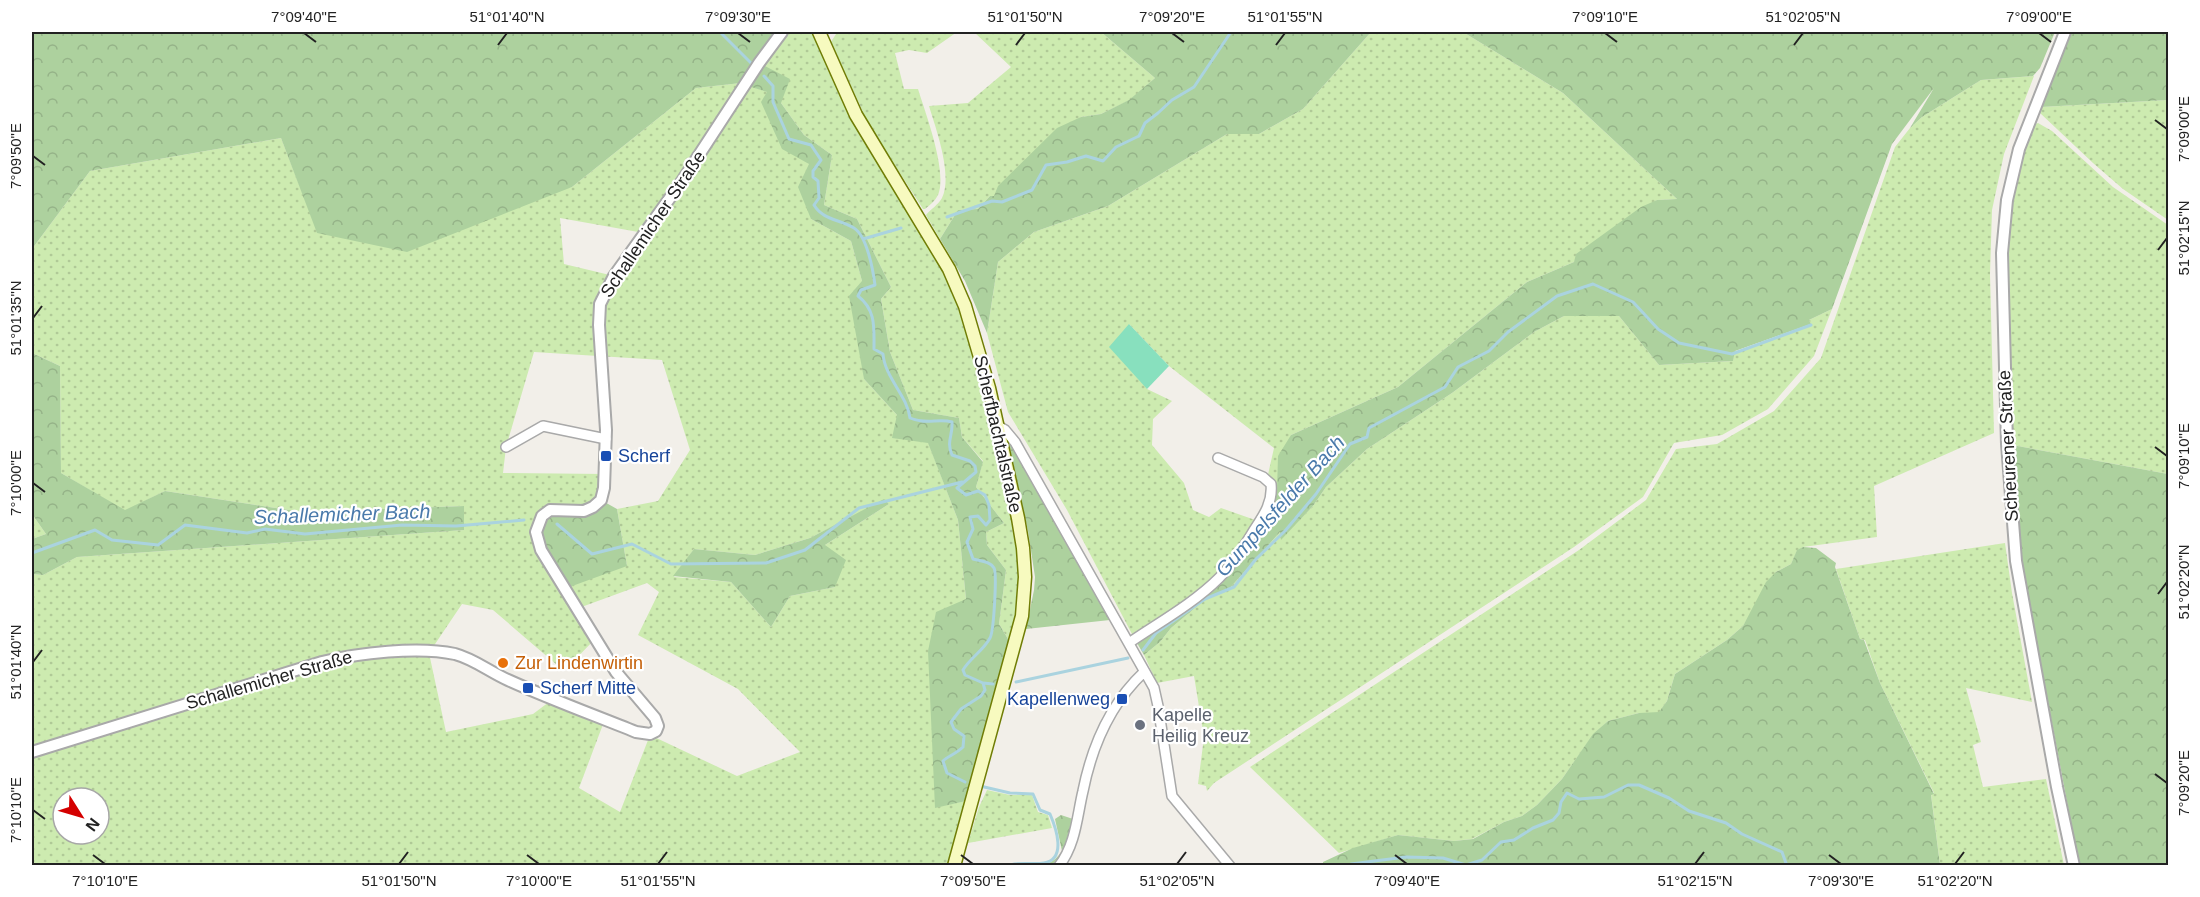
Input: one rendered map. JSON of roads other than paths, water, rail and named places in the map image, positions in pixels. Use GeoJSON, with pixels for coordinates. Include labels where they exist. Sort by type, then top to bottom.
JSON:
{"type":"FeatureCollection","features":[{"type":"Feature","properties":{"kind":"main road","name":"Scherfbachtalstraße"},"geometry":{"type":"LineString","coordinates":[[819,32],[860,122],[957,285],[978,347],[998,426],[1023,548],[1024,595],[1019,627],[954,866]]}},
{"type":"Feature","properties":{"kind":"street","name":"Schallemicher Straße"},"geometry":{"type":"LineString","coordinates":[[32,752],[322,662],[350,656],[397,652],[441,652],[457,655],[510,681],[636,732],[654,733],[658,726],[655,718],[616,672],[537,540],[537,524],[550,510],[584,511],[601,500],[606,474],[606,439],[599,325],[600,304],[614,276],[688,172],[759,63],[782,32]]}},
{"type":"Feature","properties":{"kind":"street","name":"Scheurener Straße"},"geometry":{"type":"LineString","coordinates":[[2065,32],[2019,149],[2007,200],[2002,253],[2007,444],[2016,561],[2057,787],[2074,866]]}},
{"type":"Feature","properties":{"kind":"street"},"geometry":{"type":"LineString","coordinates":[[506,447],[543,426],[606,439]]}},
{"type":"Feature","properties":{"kind":"street"},"geometry":{"type":"LineString","coordinates":[[998,426],[1005,430],[1015,442],[1154,688],[1172,796],[1230,866]]}},
{"type":"Feature","properties":{"kind":"street"},"geometry":{"type":"LineString","coordinates":[[1129,643],[1218,579],[1240,553],[1269,505],[1272,495],[1271,484],[1263,477],[1218,458]]}},
{"type":"Feature","properties":{"kind":"street"},"geometry":{"type":"LineString","coordinates":[[1059,866],[1073,841],[1096,739],[1125,694],[1144,672]]}},
{"type":"Feature","properties":{"kind":"waterway","name":"Scherf"},"geometry":{"type":"LineString","coordinates":[[720,32],[751,63]]}},
{"type":"Feature","properties":{"kind":"waterway"},"geometry":{"type":"LineString","coordinates":[[947,217],[992,201],[1002,202],[1032,190],[1046,165],[1086,156],[1103,161],[1116,147],[1139,136],[1145,123],[1172,100],[1194,87],[1231,32]]}},
{"type":"Feature","properties":{"kind":"waterway","name":"Scherf"},"geometry":{"type":"LineString","coordinates":[[764,76],[773,86],[773,102],[789,139],[811,145],[821,160],[813,171],[813,177],[818,181],[819,198],[814,205],[822,214],[854,228],[859,232],[866,246],[875,285],[861,290],[858,296],[871,313],[874,326],[874,349],[883,354],[888,371],[905,402],[910,418],[921,421],[952,422],[950,442],[952,455],[970,461],[975,466],[976,472],[957,488],[966,495],[978,491],[985,495],[989,505],[990,520],[986,525],[978,516],[970,517],[973,529],[967,542],[973,559],[987,563],[994,568],[994,614],[990,638],[963,670],[965,675],[983,683],[985,690],[981,696],[961,709],[951,722],[954,729],[964,736],[963,747],[943,761],[947,773],[965,782]]}},
{"type":"Feature","properties":{"kind":"waterway"},"geometry":{"type":"LineString","coordinates":[[863,239],[901,228]]}},
{"type":"Feature","properties":{"kind":"waterway","name":"Gumpelsfelder Bach"},"geometry":{"type":"LineString","coordinates":[[1143,650],[1156,633],[1205,599],[1234,587],[1256,559],[1285,531],[1316,494],[1350,444],[1367,437],[1369,428],[1445,387],[1458,367],[1489,351],[1508,332],[1557,296],[1593,284],[1633,302],[1658,329],[1679,343],[1732,354],[1811,325]]}},
{"type":"Feature","properties":{"kind":"waterway","name":"Schallemicher Bach"},"geometry":{"type":"LineString","coordinates":[[557,524],[592,554],[632,544],[671,564],[766,563],[805,550],[859,508],[962,482]]}},
{"type":"Feature","properties":{"kind":"waterway","name":"Schallemicher Bach"},"geometry":{"type":"LineString","coordinates":[[32,553],[95,530],[112,540],[158,545],[185,525],[247,533],[265,529],[305,534],[402,525],[456,526],[524,520]]}},
{"type":"Feature","properties":{"kind":"waterway","name":"Gumpelsfelder Bach"},"geometry":{"type":"LineString","coordinates":[[1016,682],[1128,658]]}},
{"type":"Feature","properties":{"kind":"waterway","name":"Gumpelsfelder Bach"},"geometry":{"type":"LineString","coordinates":[[983,683],[993,684]]}},
{"type":"Feature","properties":{"kind":"waterway"},"geometry":{"type":"LineString","coordinates":[[1351,864],[1406,857],[1443,858],[1466,865],[1482,860],[1501,842],[1514,840],[1533,828],[1553,820],[1559,813],[1561,802],[1567,793],[1579,799],[1604,797],[1628,785],[1639,785],[1669,798],[1689,811],[1726,823],[1742,834],[1782,852],[1787,866]]}},
{"type":"Feature","properties":{"kind":"waterway","name":"Scherf"},"geometry":{"type":"LineString","coordinates":[[980,786],[1010,793],[1033,794],[1040,810],[1050,814],[1055,827],[1058,849],[1051,860],[1044,863],[1006,866]]}},
{"type":"Feature","properties":{"kind":"place","name":"Scherf"},"geometry":{"type":"Point","coordinates":[606,456]}},
{"type":"Feature","properties":{"kind":"place","name":"Zur Lindenwirtin"},"geometry":{"type":"Point","coordinates":[503,663]}},
{"type":"Feature","properties":{"kind":"place","name":"Scherf Mitte"},"geometry":{"type":"Point","coordinates":[528,688]}},
{"type":"Feature","properties":{"kind":"place","name":"Kapellenweg"},"geometry":{"type":"Point","coordinates":[1122,699]}},
{"type":"Feature","properties":{"kind":"place","name":"Kapelle Heilig Kreuz"},"geometry":{"type":"Point","coordinates":[1140,725]}}]}
